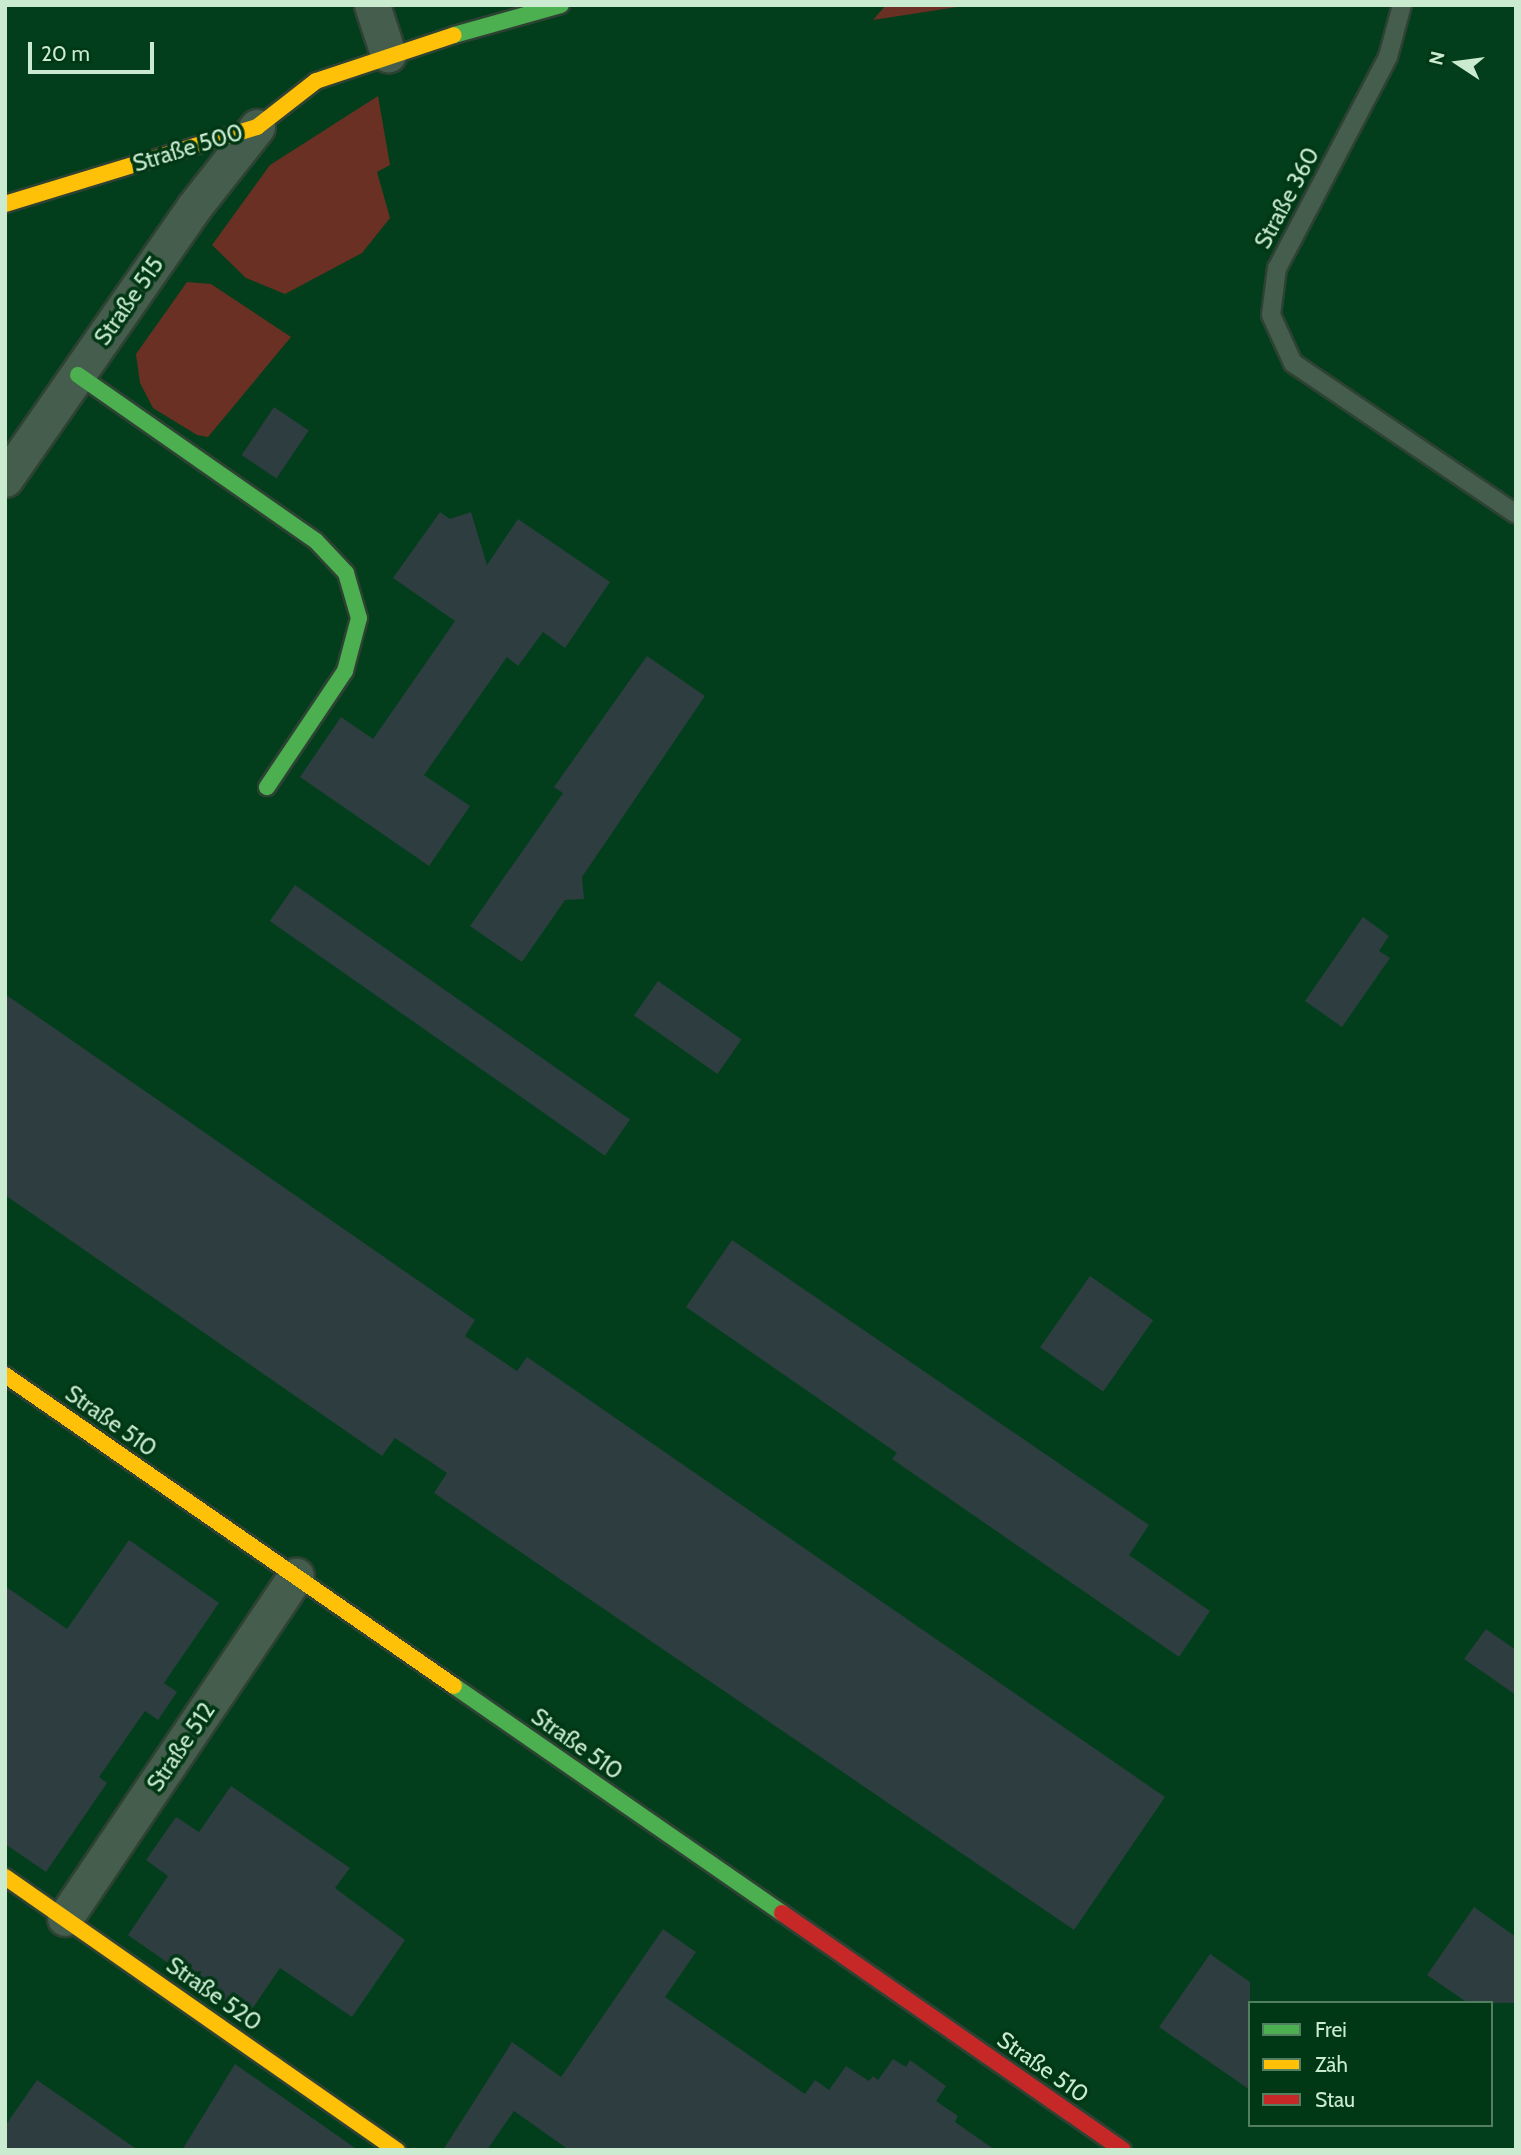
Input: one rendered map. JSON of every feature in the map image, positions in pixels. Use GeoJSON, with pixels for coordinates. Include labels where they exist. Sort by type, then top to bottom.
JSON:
{"type":"FeatureCollection","features":[{"type":"Feature","properties":{"kind":"street"},"geometry":{"type":"LineString","coordinates":[[372,5],[388,54]]}},
{"type":"Feature","properties":{"kind":"street","name":"Straße 500"},"geometry":{"type":"LineString","coordinates":[[5,204],[257,127],[316,81],[388,54],[561,5]]}},
{"type":"Feature","properties":{"kind":"street","name":"Straße 515"},"geometry":{"type":"LineString","coordinates":[[5,479],[257,127]]}},
{"type":"Feature","properties":{"kind":"street"},"geometry":{"type":"LineString","coordinates":[[78,375],[316,541],[346,573],[359,618],[345,671],[267,787]]}},
{"type":"Feature","properties":{"kind":"street","name":"Straße 510"},"geometry":{"type":"LineString","coordinates":[[5,1375],[1123,2150]]}},
{"type":"Feature","properties":{"kind":"street","name":"Straße 512"},"geometry":{"type":"LineString","coordinates":[[65,1917],[296,1576]]}},
{"type":"Feature","properties":{"kind":"street","name":"Straße 520"},"geometry":{"type":"LineString","coordinates":[[5,1877],[397,2150]]}},
{"type":"Feature","properties":{"kind":"lane","name":"Straße 360"},"geometry":{"type":"LineString","coordinates":[[1402,5],[1388,57],[1277,268],[1271,315],[1293,363],[1516,514]]}},
{"type":"Feature","properties":{"kind":"shaded area"},"geometry":{"type":"Polygon","coordinates":[[[5,5],[1516,5],[1516,2150],[5,2150],[5,5]]]}},
{"type":"Feature","properties":{"kind":"shaded area"},"geometry":{"type":"Polygon","coordinates":[[[886,5],[970,5],[873,20],[886,5]]]}},
{"type":"Feature","properties":{"kind":"shaded area"},"geometry":{"type":"Polygon","coordinates":[[[378,96],[390,165],[377,172],[390,218],[362,253],[285,294],[246,278],[212,245],[270,165],[378,96]]]}},
{"type":"Feature","properties":{"kind":"shaded area"},"geometry":{"type":"Polygon","coordinates":[[[187,282],[211,284],[291,337],[208,437],[197,435],[153,408],[140,383],[136,354],[187,282]]]}},
{"type":"Feature","properties":{"kind":"building"},"geometry":{"type":"Polygon","coordinates":[[[274,407],[309,430],[276,479],[242,455],[274,407]]]}},
{"type":"Feature","properties":{"kind":"building"},"geometry":{"type":"Polygon","coordinates":[[[440,512],[450,519],[471,512],[487,565],[518,519],[610,582],[565,648],[543,632],[518,666],[507,657],[424,775],[470,806],[429,866],[300,777],[341,717],[373,739],[455,621],[393,578],[440,512]]]}},
{"type":"Feature","properties":{"kind":"building"},"geometry":{"type":"Polygon","coordinates":[[[647,656],[705,696],[582,877],[584,899],[565,900],[522,962],[470,926],[563,793],[554,787],[647,656]]]}},
{"type":"Feature","properties":{"kind":"building"},"geometry":{"type":"Polygon","coordinates":[[[295,885],[630,1120],[605,1156],[270,921],[295,885]]]}},
{"type":"Feature","properties":{"kind":"building"},"geometry":{"type":"Polygon","coordinates":[[[1363,917],[1389,936],[1379,951],[1390,958],[1342,1027],[1305,1001],[1363,917]]]}},
{"type":"Feature","properties":{"kind":"building"},"geometry":{"type":"Polygon","coordinates":[[[658,981],[742,1040],[717,1074],[634,1015],[658,981]]]}},
{"type":"Feature","properties":{"kind":"building"},"geometry":{"type":"Polygon","coordinates":[[[5,994],[475,1320],[465,1336],[517,1371],[527,1357],[1165,1797],[1074,1930],[434,1493],[447,1473],[395,1438],[382,1456],[5,1195],[5,994]]]}},
{"type":"Feature","properties":{"kind":"building"},"geometry":{"type":"Polygon","coordinates":[[[732,1240],[1149,1525],[1129,1555],[1210,1611],[1179,1657],[892,1459],[897,1453],[686,1307],[732,1240]]]}},
{"type":"Feature","properties":{"kind":"building"},"geometry":{"type":"Polygon","coordinates":[[[1090,1276],[1153,1320],[1103,1391],[1040,1347],[1090,1276]]]}},
{"type":"Feature","properties":{"kind":"building"},"geometry":{"type":"Polygon","coordinates":[[[129,1540],[219,1603],[164,1683],[177,1692],[158,1720],[145,1711],[99,1777],[107,1783],[46,1872],[5,1844],[5,1586],[67,1629],[129,1540]]]}},
{"type":"Feature","properties":{"kind":"building"},"geometry":{"type":"Polygon","coordinates":[[[1486,1629],[1516,1650],[1516,1695],[1464,1659],[1486,1629]]]}},
{"type":"Feature","properties":{"kind":"building"},"geometry":{"type":"Polygon","coordinates":[[[231,1786],[350,1868],[335,1888],[405,1940],[352,2017],[280,1968],[246,2018],[128,1935],[168,1876],[146,1860],[176,1817],[199,1832],[231,1786]]]}},
{"type":"Feature","properties":{"kind":"building"},"geometry":{"type":"Polygon","coordinates":[[[1474,1907],[1516,1937],[1516,2003],[1465,2001],[1427,1975],[1474,1907]]]}},
{"type":"Feature","properties":{"kind":"building"},"geometry":{"type":"Polygon","coordinates":[[[663,1929],[696,1952],[665,1997],[805,2094],[815,2080],[829,2090],[846,2066],[869,2081],[873,2076],[878,2080],[893,2059],[906,2067],[910,2060],[946,2086],[936,2101],[958,2116],[955,2122],[995,2150],[569,2150],[514,2111],[487,2150],[443,2150],[512,2042],[561,2077],[663,1929]]]}},
{"type":"Feature","properties":{"kind":"building"},"geometry":{"type":"Polygon","coordinates":[[[1210,1954],[1250,1982],[1248,2089],[1159,2027],[1210,1954]]]}},
{"type":"Feature","properties":{"kind":"building"},"geometry":{"type":"Polygon","coordinates":[[[235,2064],[358,2150],[182,2150],[235,2064]]]}},
{"type":"Feature","properties":{"kind":"building"},"geometry":{"type":"Polygon","coordinates":[[[37,2080],[138,2150],[5,2150],[5,2126],[37,2080]]]}},
{"type":"Feature","properties":{"kind":"traffic: fast"},"geometry":{"type":"LineString","coordinates":[[454,35],[561,5]]}},
{"type":"Feature","properties":{"kind":"traffic: fast"},"geometry":{"type":"LineString","coordinates":[[78,375],[316,541],[346,573],[359,618],[345,671],[267,787]]}},
{"type":"Feature","properties":{"kind":"traffic: fast"},"geometry":{"type":"LineString","coordinates":[[454,1686],[782,1913]]}},
{"type":"Feature","properties":{"kind":"traffic: slow"},"geometry":{"type":"LineString","coordinates":[[5,204],[257,127],[316,81],[454,35]]}},
{"type":"Feature","properties":{"kind":"traffic: slow"},"geometry":{"type":"LineString","coordinates":[[5,1375],[454,1686]]}},
{"type":"Feature","properties":{"kind":"traffic: slow"},"geometry":{"type":"LineString","coordinates":[[5,1877],[397,2150]]}},
{"type":"Feature","properties":{"kind":"traffic: jam"},"geometry":{"type":"LineString","coordinates":[[782,1913],[1123,2150]]}}]}
